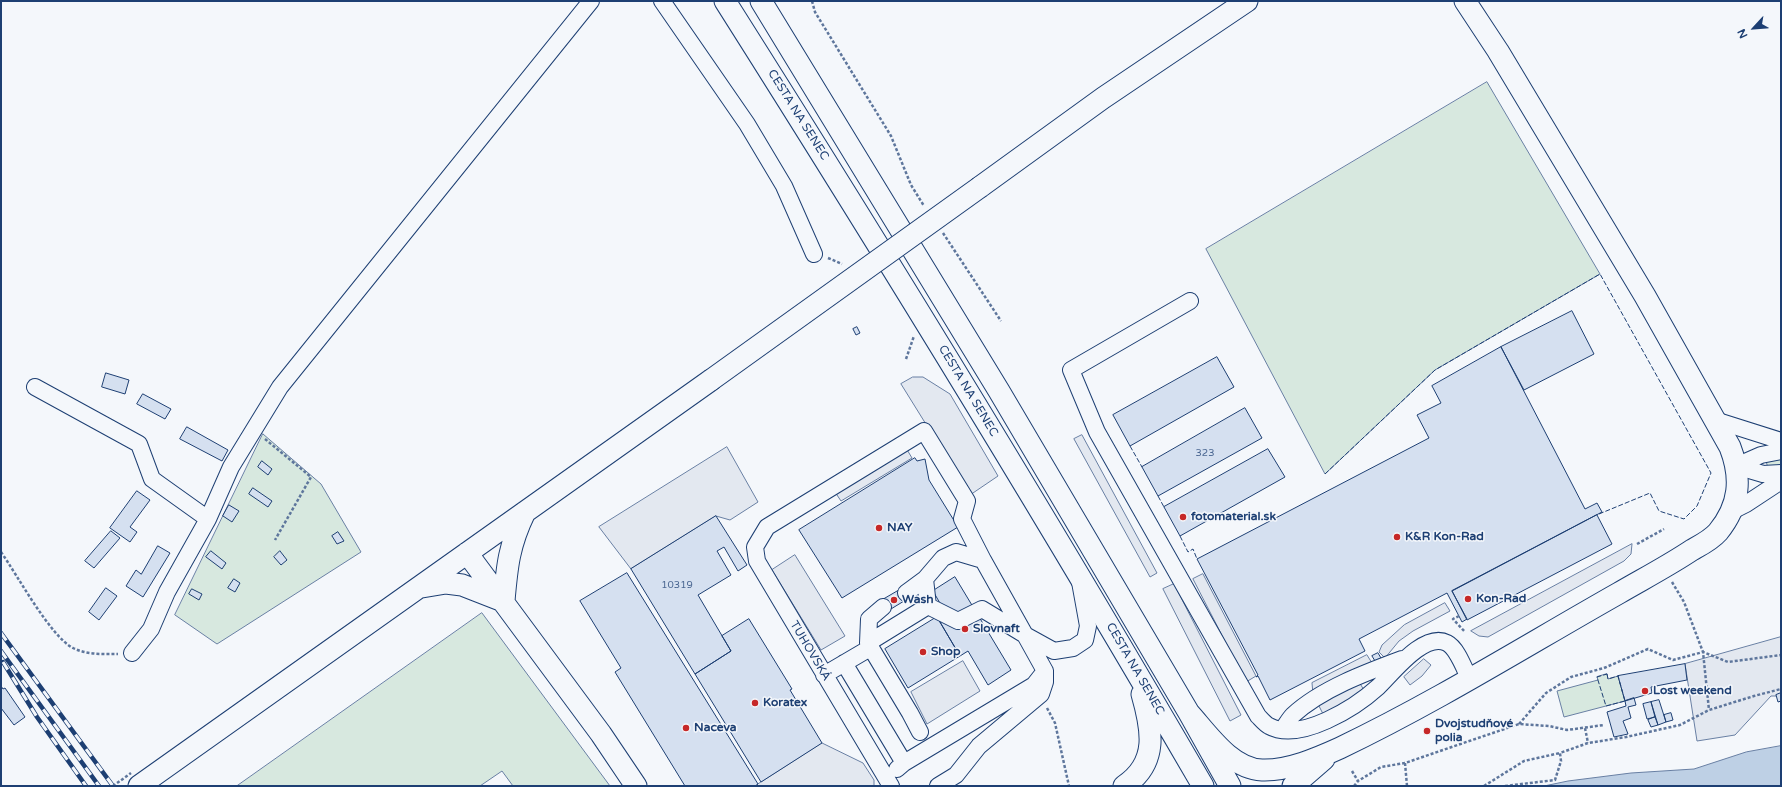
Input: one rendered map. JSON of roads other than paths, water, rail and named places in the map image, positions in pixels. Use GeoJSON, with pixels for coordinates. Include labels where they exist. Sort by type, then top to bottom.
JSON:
{"type":"FeatureCollection","features":[{"type":"Feature","properties":{"kind":"main road","name":"CESTA NA SENEC"},"geometry":{"type":"LineString","coordinates":[[725,1],[845,190],[1077,571],[1203,786]]}},
{"type":"Feature","properties":{"kind":"main road","name":"CESTA NA SENEC"},"geometry":{"type":"LineString","coordinates":[[761,1],[991,377],[1189,713],[1230,786]]}},
{"type":"Feature","properties":{"kind":"main road"},"geometry":{"type":"LineString","coordinates":[[135,780],[419,587],[711,380],[1103,98],[1246,1]]}},
{"type":"Feature","properties":{"kind":"main road"},"geometry":{"type":"LineString","coordinates":[[1292,786],[1304,774],[1339,748],[1469,678],[1664,568],[1713,536],[1732,511],[1738,492],[1736,466],[1730,447],[1715,420],[1645,296],[1498,51],[1465,1]]}},
{"type":"Feature","properties":{"kind":"main road"},"geometry":{"type":"LineString","coordinates":[[504,601],[510,549],[514,534],[525,512]]}},
{"type":"Feature","properties":{"kind":"main road"},"geometry":{"type":"LineString","coordinates":[[467,553],[601,734],[636,786]]}},
{"type":"Feature","properties":{"kind":"main road"},"geometry":{"type":"LineString","coordinates":[[419,587],[446,583],[462,585],[504,601]]}},
{"type":"Feature","properties":{"kind":"main road"},"geometry":{"type":"LineString","coordinates":[[1124,786],[1132,781],[1144,766],[1150,752],[1148,717],[1135,669]]}},
{"type":"Feature","properties":{"kind":"main road"},"geometry":{"type":"LineString","coordinates":[[1189,713],[1222,749],[1240,764],[1261,770],[1278,769],[1339,748]]}},
{"type":"Feature","properties":{"kind":"lane"},"geometry":{"type":"LineString","coordinates":[[132,653],[150,629],[167,592],[208,519],[231,467],[280,387],[591,1]]}},
{"type":"Feature","properties":{"kind":"lane"},"geometry":{"type":"LineString","coordinates":[[662,1],[747,124],[784,186],[814,254]]}},
{"type":"Feature","properties":{"kind":"lane"},"geometry":{"type":"LineString","coordinates":[[1190,301],[1071,370],[1097,432],[1258,716],[1269,726],[1282,730],[1298,731],[1341,713],[1378,687],[1406,658],[1417,649],[1430,643],[1446,642],[1452,646],[1469,678]]}},
{"type":"Feature","properties":{"kind":"lane"},"geometry":{"type":"LineString","coordinates":[[35,387],[139,444],[152,479],[208,519]]}},
{"type":"Feature","properties":{"kind":"lane"},"geometry":{"type":"LineString","coordinates":[[1715,420],[1781,441]]}},
{"type":"Feature","properties":{"kind":"lane","name":"TUHOVSKÁ"},"geometry":{"type":"LineString","coordinates":[[889,783],[757,561],[755,547],[767,527],[924,432],[967,501],[962,519],[982,560]]}},
{"type":"Feature","properties":{"kind":"lane"},"geometry":{"type":"LineString","coordinates":[[1736,466],[1761,455],[1781,451]]}},
{"type":"Feature","properties":{"kind":"lane"},"geometry":{"type":"LineString","coordinates":[[1736,466],[1763,474],[1781,473]]}},
{"type":"Feature","properties":{"kind":"lane"},"geometry":{"type":"LineString","coordinates":[[1732,511],[1746,504],[1781,481]]}},
{"type":"Feature","properties":{"kind":"lane"},"geometry":{"type":"LineString","coordinates":[[906,593],[925,579],[943,558],[956,552],[982,560],[1045,671],[1041,694],[979,746],[956,775],[938,786]]}},
{"type":"Feature","properties":{"kind":"lane"},"geometry":{"type":"LineString","coordinates":[[928,606],[958,621],[982,609],[1054,651],[1073,648],[1084,640],[1088,626],[1077,571]]}},
{"type":"Feature","properties":{"kind":"lane"},"geometry":{"type":"LineString","coordinates":[[925,579],[928,606]]}},
{"type":"Feature","properties":{"kind":"lane"},"geometry":{"type":"LineString","coordinates":[[824,675],[928,606]]}},
{"type":"Feature","properties":{"kind":"lane"},"geometry":{"type":"LineString","coordinates":[[883,607],[869,619],[869,645],[920,732]]}},
{"type":"Feature","properties":{"kind":"lane"},"geometry":{"type":"LineString","coordinates":[[1282,730],[1292,716],[1313,699],[1370,671],[1406,658]]}},
{"type":"Feature","properties":{"kind":"lane"},"geometry":{"type":"LineString","coordinates":[[844,663],[904,763]]}},
{"type":"Feature","properties":{"kind":"lane"},"geometry":{"type":"LineString","coordinates":[[889,783],[904,763],[1034,684],[1045,671]]}},
{"type":"Feature","properties":{"kind":"water"},"geometry":{"type":"Polygon","coordinates":[[[1781,746],[1781,786],[1544,786],[1568,781],[1631,773],[1694,769],[1746,752],[1781,746]]]}},
{"type":"Feature","properties":{"kind":"railway"},"geometry":{"type":"LineString","coordinates":[[1,633],[113,786]]}},
{"type":"Feature","properties":{"kind":"railway"},"geometry":{"type":"LineString","coordinates":[[1,651],[99,786]]}},
{"type":"Feature","properties":{"kind":"railway"},"geometry":{"type":"LineString","coordinates":[[3,662],[37,717],[86,786]]}},
{"type":"Feature","properties":{"kind":"place","name":"fotomaterial.sk"},"geometry":{"type":"Point","coordinates":[1183,517]}},
{"type":"Feature","properties":{"kind":"place","name":"NAY"},"geometry":{"type":"Point","coordinates":[879,528]}},
{"type":"Feature","properties":{"kind":"place","name":"K&R Kon-Rad"},"geometry":{"type":"Point","coordinates":[1397,537]}},
{"type":"Feature","properties":{"kind":"place","name":"Kon-Rad"},"geometry":{"type":"Point","coordinates":[1468,599]}},
{"type":"Feature","properties":{"kind":"place","name":"Wash"},"geometry":{"type":"Point","coordinates":[894,600]}},
{"type":"Feature","properties":{"kind":"place","name":"Slovnaft"},"geometry":{"type":"Point","coordinates":[965,629]}},
{"type":"Feature","properties":{"kind":"place","name":"Shop"},"geometry":{"type":"Point","coordinates":[923,652]}},
{"type":"Feature","properties":{"kind":"place","name":"Lost weekend"},"geometry":{"type":"Point","coordinates":[1645,691]}},
{"type":"Feature","properties":{"kind":"place","name":"Koratex"},"geometry":{"type":"Point","coordinates":[755,703]}},
{"type":"Feature","properties":{"kind":"place","name":"Naceva"},"geometry":{"type":"Point","coordinates":[686,728]}},
{"type":"Feature","properties":{"kind":"place","name":"Dvojstudňové polia"},"geometry":{"type":"Point","coordinates":[1427,731]}}]}
